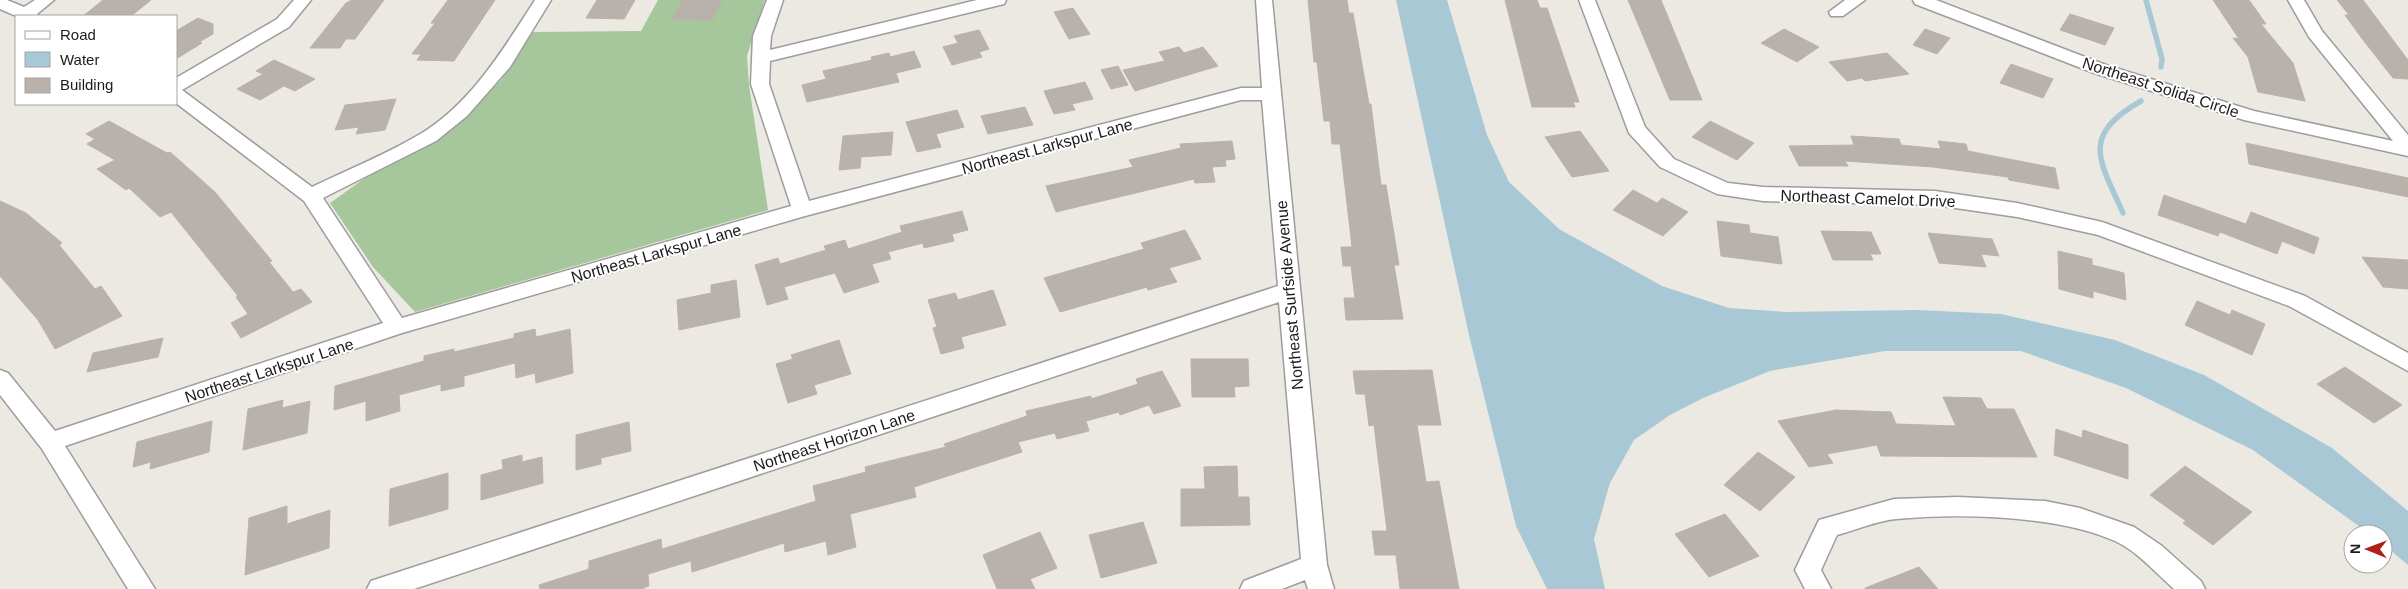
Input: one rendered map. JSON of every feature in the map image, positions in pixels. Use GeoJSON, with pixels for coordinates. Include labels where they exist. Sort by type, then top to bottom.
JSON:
{"type":"FeatureCollection","features":[{"type":"Feature","properties":{"kind":"street"},"geometry":{"type":"LineString","coordinates":[[0,2],[28,15],[46,0]]}},
{"type":"Feature","properties":{"kind":"street"},"geometry":{"type":"LineString","coordinates":[[178,85],[283,23],[303,0]]}},
{"type":"Feature","properties":{"kind":"street"},"geometry":{"type":"LineString","coordinates":[[311,196],[429,137],[460,112],[504,63],[543,0]]}},
{"type":"Feature","properties":{"kind":"street"},"geometry":{"type":"LineString","coordinates":[[775,0],[762,36],[760,84],[802,210]]}},
{"type":"Feature","properties":{"kind":"street"},"geometry":{"type":"LineString","coordinates":[[760,58],[998,0]]}},
{"type":"Feature","properties":{"kind":"street","name":"Northeast Surfside Avenue"},"geometry":{"type":"LineString","coordinates":[[1264,0],[1288,291],[1314,565],[1321,589]]}},
{"type":"Feature","properties":{"kind":"street","name":"Northeast Camelot Drive"},"geometry":{"type":"LineString","coordinates":[[1587,0],[1636,129],[1667,164],[1724,189],[1763,194],[1935,198],[2017,210],[2102,229],[2297,301],[2408,363]]}},
{"type":"Feature","properties":{"kind":"street"},"geometry":{"type":"LineString","coordinates":[[1837,12],[1857,0]]}},
{"type":"Feature","properties":{"kind":"street","name":"Northeast Solida Circle"},"geometry":{"type":"LineString","coordinates":[[1921,0],[2100,69],[2241,114],[2408,148]]}},
{"type":"Feature","properties":{"kind":"street"},"geometry":{"type":"LineString","coordinates":[[2296,0],[2315,33],[2408,148]]}},
{"type":"Feature","properties":{"kind":"street","name":"Northeast Larkspur Lane"},"geometry":{"type":"LineString","coordinates":[[50,442],[397,327],[802,210],[1241,94],[1271,94]]}},
{"type":"Feature","properties":{"kind":"street"},"geometry":{"type":"LineString","coordinates":[[178,96],[311,196],[397,327]]}},
{"type":"Feature","properties":{"kind":"street","name":"Northeast Horizon Lane"},"geometry":{"type":"LineString","coordinates":[[380,589],[1288,291]]}},
{"type":"Feature","properties":{"kind":"street"},"geometry":{"type":"LineString","coordinates":[[0,378],[50,442],[142,589]]}},
{"type":"Feature","properties":{"kind":"street"},"geometry":{"type":"LineString","coordinates":[[1813,579],[1828,527],[1894,509],[1958,507],[2045,511],[2080,518],[2125,534],[2153,554],[2192,589]]}},
{"type":"Feature","properties":{"kind":"street"},"geometry":{"type":"LineString","coordinates":[[1253,589],[1314,565]]}},
{"type":"Feature","properties":{"kind":"green space"},"geometry":{"type":"Polygon","coordinates":[[[658,0],[765,0],[747,56],[749,85],[768,210],[415,312],[373,267],[330,203],[372,173],[451,131],[502,79],[533,32],[641,31],[658,0]]]}},
{"type":"Feature","properties":{"kind":"water"},"geometry":{"type":"Polygon","coordinates":[[[1396,0],[1447,0],[1487,135],[1509,182],[1559,229],[1662,286],[1729,308],[1786,312],[1917,310],[2001,314],[2115,340],[2204,375],[2332,448],[2408,511],[2408,565],[2393,552],[2393,524],[2356,524],[2253,450],[2126,388],[2021,351],[1885,351],[1770,371],[1703,398],[1670,415],[1634,440],[1610,483],[1594,539],[1605,589],[1547,589],[1516,526],[1469,335],[1396,0]]]}},
{"type":"Feature","properties":{"kind":"building"},"geometry":{"type":"Polygon","coordinates":[[[103,0],[151,0],[132,15],[84,15],[103,0]]]}},
{"type":"Feature","properties":{"kind":"building"},"geometry":{"type":"Polygon","coordinates":[[[352,0],[384,0],[355,39],[346,39],[340,48],[310,48],[346,3],[352,0]]]}},
{"type":"Feature","properties":{"kind":"building"},"geometry":{"type":"Polygon","coordinates":[[[448,0],[495,0],[454,61],[417,60],[421,54],[412,54],[435,23],[431,23],[448,0]]]}},
{"type":"Feature","properties":{"kind":"building"},"geometry":{"type":"Polygon","coordinates":[[[597,0],[635,0],[624,19],[586,18],[597,0]]]}},
{"type":"Feature","properties":{"kind":"building"},"geometry":{"type":"Polygon","coordinates":[[[683,0],[722,0],[712,20],[672,19],[683,0]]]}},
{"type":"Feature","properties":{"kind":"building"},"geometry":{"type":"Polygon","coordinates":[[[1308,0],[1347,0],[1349,13],[1353,13],[1369,104],[1371,104],[1381,185],[1386,185],[1399,265],[1394,265],[1403,319],[1346,320],[1344,298],[1355,298],[1351,266],[1343,266],[1341,247],[1352,247],[1340,144],[1332,144],[1330,121],[1324,121],[1317,62],[1314,62],[1308,0]]]}},
{"type":"Feature","properties":{"kind":"building"},"geometry":{"type":"Polygon","coordinates":[[[1505,0],[1537,0],[1540,8],[1547,8],[1579,102],[1573,102],[1575,107],[1532,107],[1505,0]]]}},
{"type":"Feature","properties":{"kind":"building"},"geometry":{"type":"Polygon","coordinates":[[[1628,0],[1661,0],[1702,100],[1670,100],[1628,0]]]}},
{"type":"Feature","properties":{"kind":"building"},"geometry":{"type":"Polygon","coordinates":[[[2213,0],[2249,0],[2266,24],[2261,24],[2293,63],[2305,101],[2258,92],[2248,57],[2233,38],[2239,39],[2213,0]]]}},
{"type":"Feature","properties":{"kind":"building"},"geometry":{"type":"Polygon","coordinates":[[[2337,0],[2363,0],[2408,60],[2408,79],[2393,78],[2345,15],[2349,15],[2337,0]]]}},
{"type":"Feature","properties":{"kind":"building"},"geometry":{"type":"Polygon","coordinates":[[[1073,8],[1090,34],[1069,39],[1054,12],[1073,8]]]}},
{"type":"Feature","properties":{"kind":"building"},"geometry":{"type":"Polygon","coordinates":[[[2070,14],[2114,28],[2105,45],[2060,30],[2070,14]]]}},
{"type":"Feature","properties":{"kind":"building"},"geometry":{"type":"Polygon","coordinates":[[[198,18],[213,24],[213,34],[178,58],[178,30],[198,18]]]}},
{"type":"Feature","properties":{"kind":"building"},"geometry":{"type":"Polygon","coordinates":[[[1784,29],[1819,47],[1797,62],[1761,43],[1784,29]]]}},
{"type":"Feature","properties":{"kind":"building"},"geometry":{"type":"Polygon","coordinates":[[[1925,29],[1950,38],[1937,54],[1913,45],[1925,29]]]}},
{"type":"Feature","properties":{"kind":"building"},"geometry":{"type":"Polygon","coordinates":[[[979,30],[989,49],[979,52],[982,57],[952,65],[943,47],[958,43],[954,36],[979,30]]]}},
{"type":"Feature","properties":{"kind":"building"},"geometry":{"type":"Polygon","coordinates":[[[1179,47],[1184,53],[1203,47],[1218,66],[1135,91],[1123,70],[1165,61],[1159,52],[1179,47]]]}},
{"type":"Feature","properties":{"kind":"building"},"geometry":{"type":"Polygon","coordinates":[[[914,51],[921,67],[896,73],[899,82],[807,102],[802,85],[826,79],[823,71],[872,60],[871,57],[889,53],[890,57],[914,51]]]}},
{"type":"Feature","properties":{"kind":"building"},"geometry":{"type":"Polygon","coordinates":[[[1887,53],[1909,74],[1865,81],[1862,78],[1847,81],[1829,62],[1887,53]]]}},
{"type":"Feature","properties":{"kind":"building"},"geometry":{"type":"Polygon","coordinates":[[[274,60],[315,79],[295,91],[284,86],[260,100],[237,89],[263,74],[256,71],[274,60]]]}},
{"type":"Feature","properties":{"kind":"building"},"geometry":{"type":"Polygon","coordinates":[[[2011,64],[2053,79],[2043,98],[2000,83],[2011,64]]]}},
{"type":"Feature","properties":{"kind":"building"},"geometry":{"type":"Polygon","coordinates":[[[1118,66],[1128,85],[1111,89],[1101,70],[1118,66]]]}},
{"type":"Feature","properties":{"kind":"building"},"geometry":{"type":"Polygon","coordinates":[[[1085,82],[1093,99],[1072,104],[1075,110],[1054,114],[1044,91],[1085,82]]]}},
{"type":"Feature","properties":{"kind":"building"},"geometry":{"type":"Polygon","coordinates":[[[396,99],[385,130],[356,134],[359,127],[335,130],[345,105],[396,99]]]}},
{"type":"Feature","properties":{"kind":"building"},"geometry":{"type":"Polygon","coordinates":[[[1025,107],[1033,125],[988,134],[981,116],[1025,107]]]}},
{"type":"Feature","properties":{"kind":"building"},"geometry":{"type":"Polygon","coordinates":[[[957,110],[964,127],[936,134],[941,147],[917,152],[906,122],[957,110]]]}},
{"type":"Feature","properties":{"kind":"building"},"geometry":{"type":"Polygon","coordinates":[[[109,121],[167,153],[170,152],[215,192],[272,261],[269,262],[293,292],[301,289],[312,302],[241,338],[231,323],[248,314],[236,297],[238,296],[171,212],[160,217],[129,188],[126,190],[97,169],[115,160],[87,144],[95,139],[86,134],[109,121]]]}},
{"type":"Feature","properties":{"kind":"building"},"geometry":{"type":"Polygon","coordinates":[[[1710,121],[1754,143],[1737,160],[1692,137],[1710,121]]]}},
{"type":"Feature","properties":{"kind":"building"},"geometry":{"type":"Polygon","coordinates":[[[1580,131],[1609,171],[1572,177],[1545,137],[1580,131]]]}},
{"type":"Feature","properties":{"kind":"building"},"geometry":{"type":"Polygon","coordinates":[[[893,132],[891,155],[861,157],[860,168],[839,170],[843,136],[893,132]]]}},
{"type":"Feature","properties":{"kind":"building"},"geometry":{"type":"Polygon","coordinates":[[[1851,136],[1899,139],[1901,145],[1941,149],[1938,141],[1966,144],[1968,151],[2055,168],[2059,189],[2009,180],[2008,177],[1933,167],[1845,161],[1848,166],[1799,166],[1789,146],[1854,145],[1851,136]]]}},
{"type":"Feature","properties":{"kind":"building"},"geometry":{"type":"Polygon","coordinates":[[[1232,141],[1235,159],[1225,160],[1226,166],[1212,167],[1215,182],[1195,183],[1194,179],[1056,212],[1046,186],[1133,167],[1129,160],[1181,148],[1180,144],[1232,141]]]}},
{"type":"Feature","properties":{"kind":"building"},"geometry":{"type":"Polygon","coordinates":[[[2246,143],[2408,178],[2408,197],[2249,164],[2246,143]]]}},
{"type":"Feature","properties":{"kind":"building"},"geometry":{"type":"Polygon","coordinates":[[[1633,190],[1657,203],[1662,198],[1688,212],[1663,236],[1613,210],[1633,190]]]}},
{"type":"Feature","properties":{"kind":"building"},"geometry":{"type":"Polygon","coordinates":[[[2164,195],[2246,224],[2251,212],[2319,238],[2314,254],[2282,241],[2277,254],[2220,232],[2218,236],[2158,215],[2164,195]]]}},
{"type":"Feature","properties":{"kind":"building"},"geometry":{"type":"Polygon","coordinates":[[[0,201],[26,213],[62,243],[59,245],[95,289],[101,286],[122,316],[55,349],[38,320],[0,276],[0,201]]]}},
{"type":"Feature","properties":{"kind":"building"},"geometry":{"type":"Polygon","coordinates":[[[962,211],[968,230],[952,234],[954,241],[924,248],[923,243],[888,252],[891,259],[872,264],[879,282],[844,293],[835,273],[784,287],[788,299],[767,305],[755,265],[778,258],[780,264],[826,250],[824,246],[845,240],[848,249],[902,232],[900,226],[962,211]]]}},
{"type":"Feature","properties":{"kind":"building"},"geometry":{"type":"Polygon","coordinates":[[[1717,221],[1749,225],[1750,233],[1778,237],[1782,264],[1721,256],[1717,221]]]}},
{"type":"Feature","properties":{"kind":"building"},"geometry":{"type":"Polygon","coordinates":[[[1185,230],[1201,259],[1169,268],[1177,282],[1148,290],[1147,287],[1060,312],[1044,278],[1144,249],[1141,243],[1185,230]]]}},
{"type":"Feature","properties":{"kind":"building"},"geometry":{"type":"Polygon","coordinates":[[[1821,231],[1871,232],[1881,254],[1870,254],[1873,260],[1833,260],[1821,231]]]}},
{"type":"Feature","properties":{"kind":"building"},"geometry":{"type":"Polygon","coordinates":[[[1928,233],[1992,239],[1999,256],[1981,254],[1986,267],[1939,263],[1928,233]]]}},
{"type":"Feature","properties":{"kind":"building"},"geometry":{"type":"Polygon","coordinates":[[[2058,251],[2092,259],[2092,265],[2124,273],[2126,300],[2093,291],[2093,298],[2059,289],[2058,251]]]}},
{"type":"Feature","properties":{"kind":"building"},"geometry":{"type":"Polygon","coordinates":[[[2362,257],[2408,260],[2408,289],[2383,287],[2362,257]]]}},
{"type":"Feature","properties":{"kind":"building"},"geometry":{"type":"Polygon","coordinates":[[[736,280],[740,317],[679,330],[677,300],[711,293],[711,285],[736,280]]]}},
{"type":"Feature","properties":{"kind":"building"},"geometry":{"type":"Polygon","coordinates":[[[993,290],[1006,325],[961,337],[964,348],[941,354],[933,328],[937,327],[928,300],[955,293],[958,300],[993,290]]]}},
{"type":"Feature","properties":{"kind":"building"},"geometry":{"type":"Polygon","coordinates":[[[2197,301],[2230,315],[2232,310],[2265,324],[2252,355],[2185,325],[2197,301]]]}},
{"type":"Feature","properties":{"kind":"building"},"geometry":{"type":"Polygon","coordinates":[[[535,329],[536,337],[570,329],[573,373],[536,383],[535,373],[516,378],[515,363],[464,376],[464,386],[441,391],[441,384],[399,395],[400,411],[366,421],[366,401],[334,410],[335,386],[424,361],[424,356],[454,349],[454,352],[514,338],[514,334],[535,329]]]}},
{"type":"Feature","properties":{"kind":"building"},"geometry":{"type":"Polygon","coordinates":[[[163,338],[158,357],[87,372],[93,353],[163,338]]]}},
{"type":"Feature","properties":{"kind":"building"},"geometry":{"type":"Polygon","coordinates":[[[839,340],[851,374],[814,385],[817,394],[788,403],[776,364],[793,359],[791,355],[839,340]]]}},
{"type":"Feature","properties":{"kind":"building"},"geometry":{"type":"Polygon","coordinates":[[[1191,359],[1248,359],[1249,386],[1234,387],[1235,397],[1192,397],[1191,359]]]}},
{"type":"Feature","properties":{"kind":"building"},"geometry":{"type":"Polygon","coordinates":[[[2345,367],[2402,405],[2374,423],[2317,384],[2345,367]]]}},
{"type":"Feature","properties":{"kind":"building"},"geometry":{"type":"Polygon","coordinates":[[[1432,370],[1441,425],[1417,425],[1426,482],[1439,481],[1459,589],[1400,589],[1396,555],[1375,555],[1372,531],[1387,531],[1374,425],[1369,426],[1365,394],[1356,394],[1353,371],[1432,370]]]}},
{"type":"Feature","properties":{"kind":"building"},"geometry":{"type":"Polygon","coordinates":[[[1162,371],[1181,406],[1154,414],[1149,405],[1120,415],[1119,412],[1086,421],[1089,431],[1057,439],[1055,433],[1018,442],[1022,452],[914,487],[916,497],[850,514],[856,547],[828,555],[826,541],[785,552],[784,543],[692,572],[691,561],[648,574],[649,586],[641,589],[540,589],[539,585],[589,569],[589,561],[661,539],[662,549],[816,501],[813,486],[866,472],[865,467],[946,447],[944,444],[1027,416],[1026,411],[1091,396],[1091,399],[1138,384],[1136,379],[1162,371]]]}},
{"type":"Feature","properties":{"kind":"building"},"geometry":{"type":"Polygon","coordinates":[[[1943,397],[1981,398],[1987,409],[2014,409],[2037,457],[1881,456],[1877,445],[1827,454],[1833,463],[1809,467],[1778,421],[1836,410],[1891,412],[1896,424],[1956,426],[1943,397]]]}},
{"type":"Feature","properties":{"kind":"building"},"geometry":{"type":"Polygon","coordinates":[[[283,400],[282,408],[310,401],[307,433],[243,450],[248,409],[283,400]]]}},
{"type":"Feature","properties":{"kind":"building"},"geometry":{"type":"Polygon","coordinates":[[[212,421],[209,452],[150,469],[151,462],[133,467],[137,442],[212,421]]]}},
{"type":"Feature","properties":{"kind":"building"},"geometry":{"type":"Polygon","coordinates":[[[629,422],[631,451],[601,458],[601,464],[576,470],[576,435],[629,422]]]}},
{"type":"Feature","properties":{"kind":"building"},"geometry":{"type":"Polygon","coordinates":[[[2056,429],[2082,438],[2083,430],[2128,445],[2128,479],[2054,455],[2056,429]]]}},
{"type":"Feature","properties":{"kind":"building"},"geometry":{"type":"Polygon","coordinates":[[[1758,452],[1795,477],[1760,511],[1724,485],[1758,452]]]}},
{"type":"Feature","properties":{"kind":"building"},"geometry":{"type":"Polygon","coordinates":[[[522,455],[522,462],[542,457],[543,483],[481,500],[481,475],[503,469],[502,460],[522,455]]]}},
{"type":"Feature","properties":{"kind":"building"},"geometry":{"type":"Polygon","coordinates":[[[1237,466],[1238,497],[1249,497],[1250,525],[1181,526],[1181,489],[1205,489],[1204,467],[1237,466]]]}},
{"type":"Feature","properties":{"kind":"building"},"geometry":{"type":"Polygon","coordinates":[[[2185,466],[2252,512],[2213,545],[2183,523],[2186,521],[2150,495],[2185,466]]]}},
{"type":"Feature","properties":{"kind":"building"},"geometry":{"type":"Polygon","coordinates":[[[448,473],[448,509],[389,526],[390,489],[448,473]]]}},
{"type":"Feature","properties":{"kind":"building"},"geometry":{"type":"Polygon","coordinates":[[[287,506],[287,524],[330,510],[329,548],[245,575],[249,518],[287,506]]]}},
{"type":"Feature","properties":{"kind":"building"},"geometry":{"type":"Polygon","coordinates":[[[1725,514],[1759,556],[1709,577],[1675,534],[1725,514]]]}},
{"type":"Feature","properties":{"kind":"building"},"geometry":{"type":"Polygon","coordinates":[[[1143,522],[1157,563],[1101,578],[1089,535],[1143,522]]]}},
{"type":"Feature","properties":{"kind":"building"},"geometry":{"type":"Polygon","coordinates":[[[1040,532],[1057,568],[1030,579],[1035,589],[997,589],[983,555],[1040,532]]]}},
{"type":"Feature","properties":{"kind":"building"},"geometry":{"type":"Polygon","coordinates":[[[1919,567],[1938,589],[1865,589],[1865,588],[1919,567]]]}},
{"type":"Feature","properties":{"kind":"waterway"},"geometry":{"type":"LineString","coordinates":[[2146,0],[2162,59],[2161,67]]}},
{"type":"Feature","properties":{"kind":"waterway"},"geometry":{"type":"LineString","coordinates":[[2123,213],[2107,178],[2100,150],[2102,138],[2109,126],[2141,101]]}}]}
